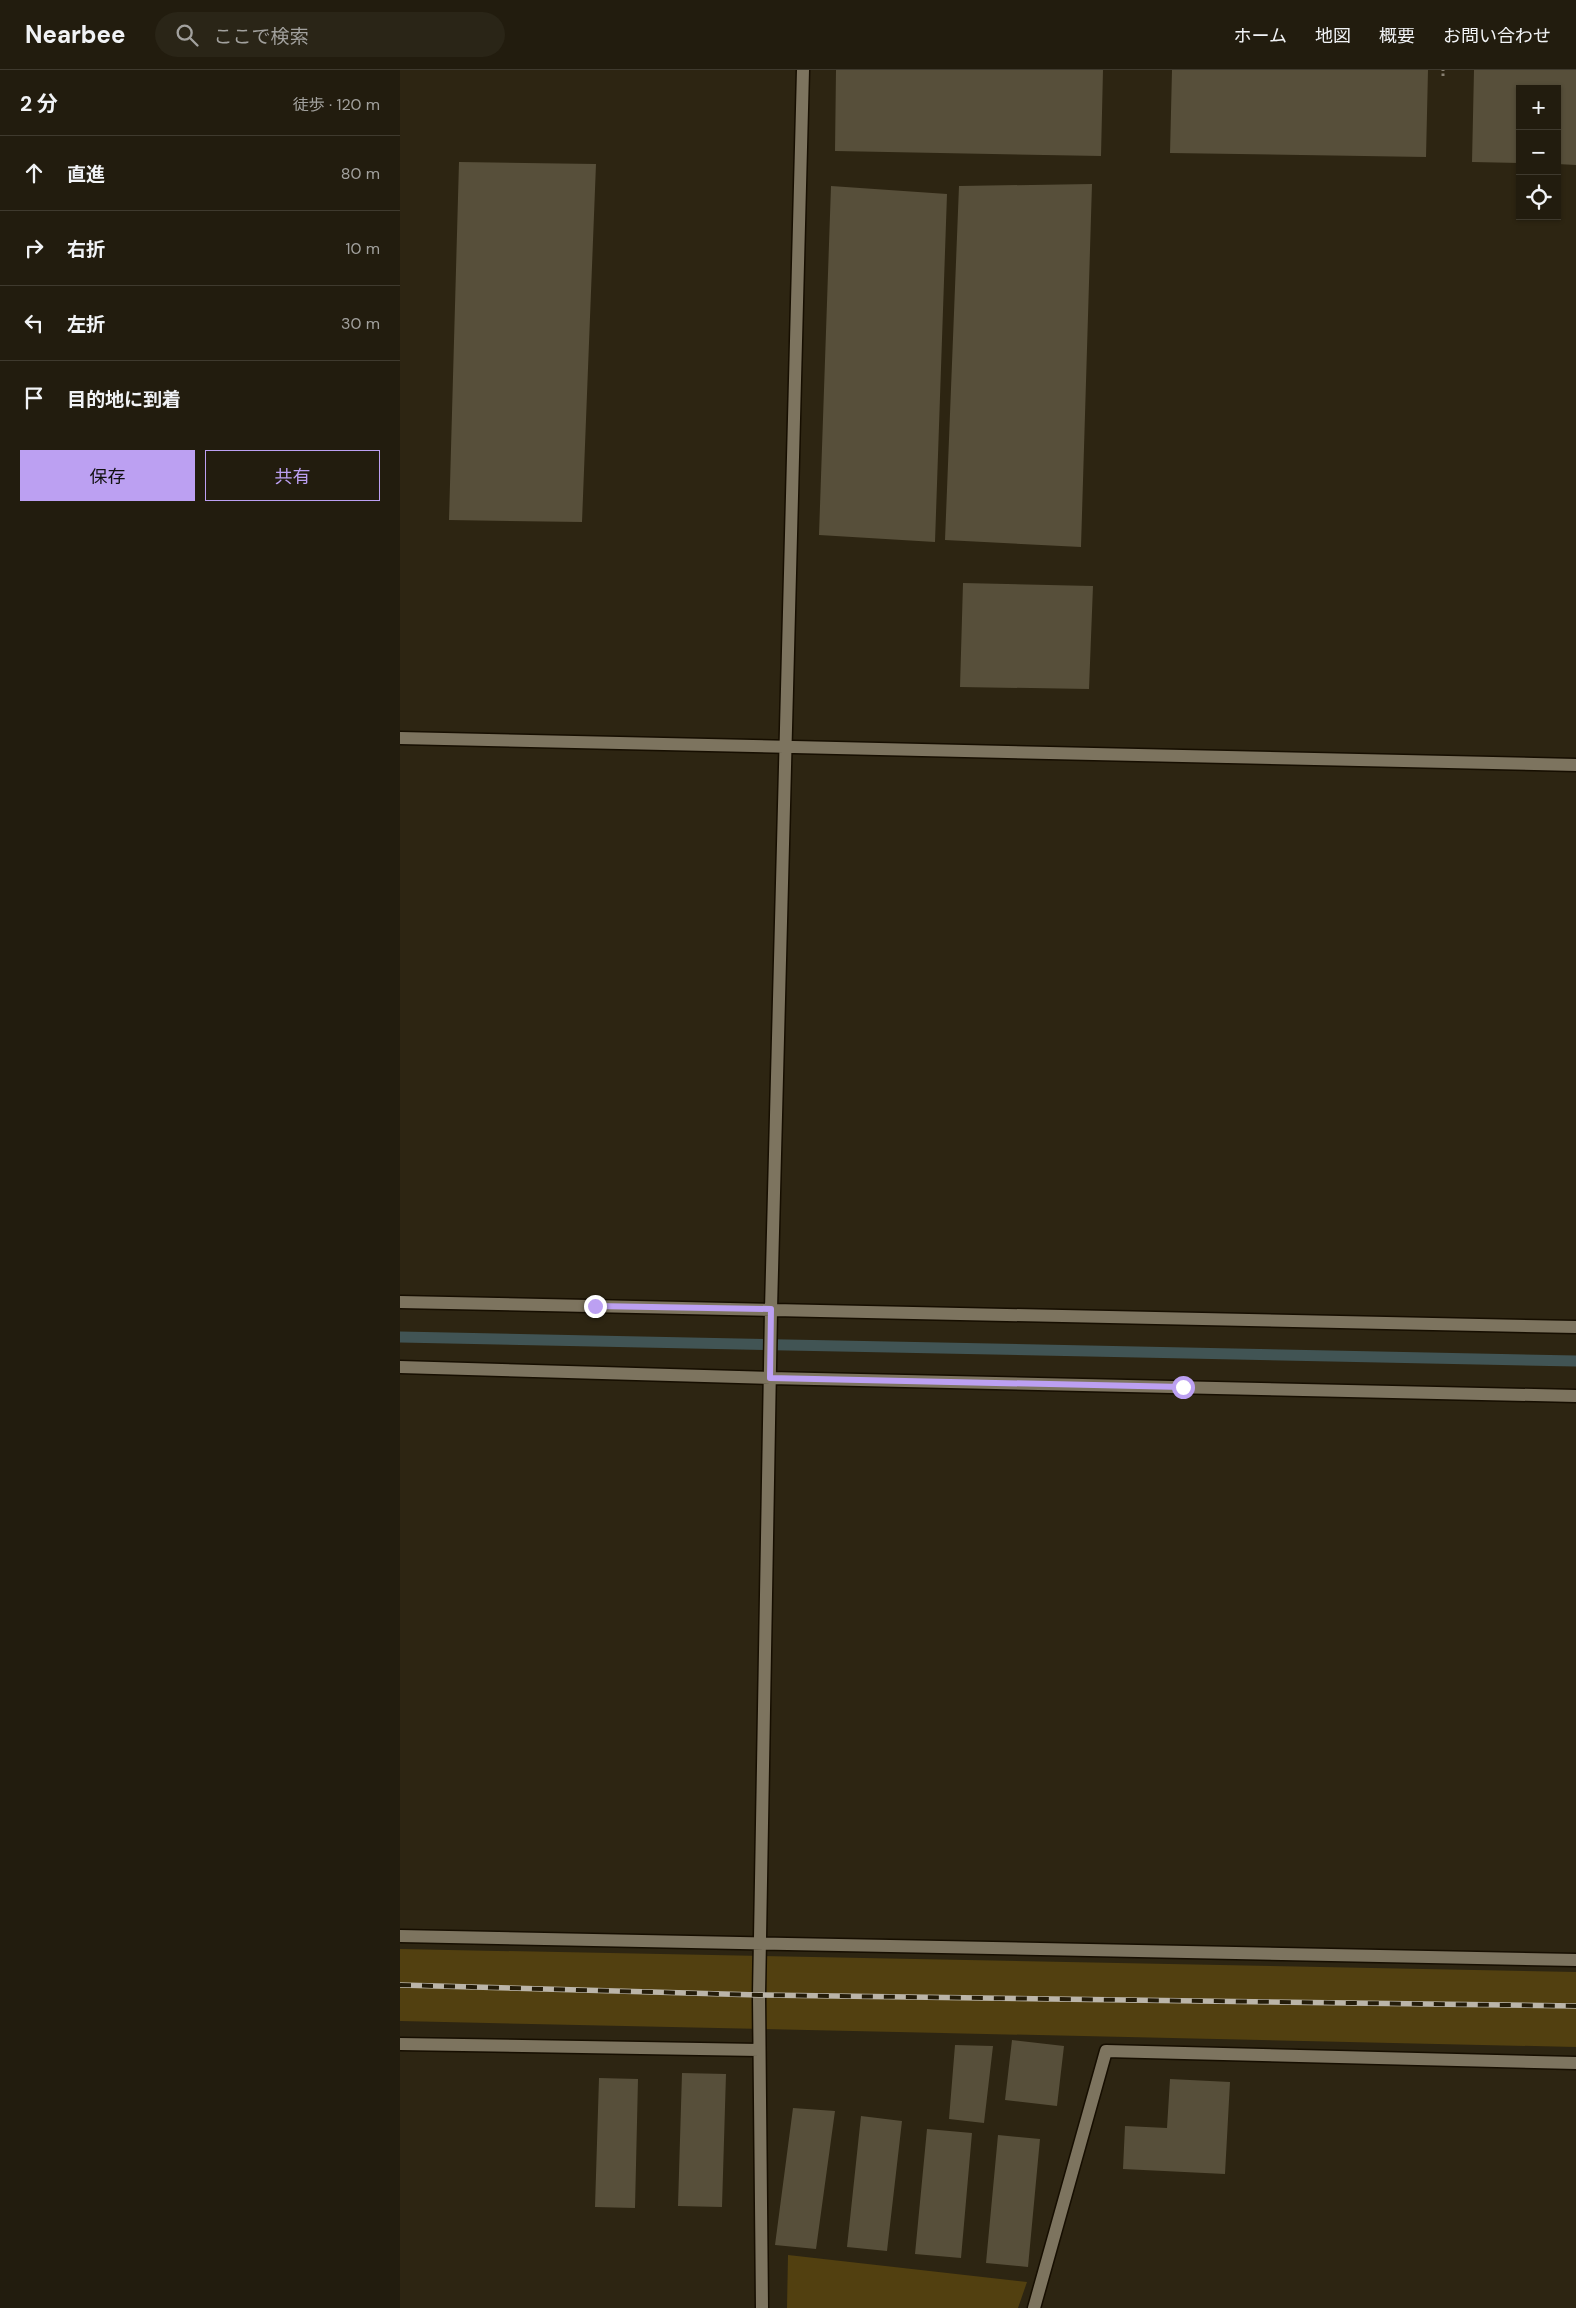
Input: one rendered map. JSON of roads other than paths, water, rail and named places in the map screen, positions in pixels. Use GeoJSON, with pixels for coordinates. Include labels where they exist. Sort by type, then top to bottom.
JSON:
{"type":"FeatureCollection","features":[{"type":"Feature","properties":{"kind":"street"},"geometry":{"type":"LineString","coordinates":[[762,2308],[759,2050],[771,1315],[803,70]]}},
{"type":"Feature","properties":{"kind":"street"},"geometry":{"type":"LineString","coordinates":[[400,738],[1576,765]]}},
{"type":"Feature","properties":{"kind":"street"},"geometry":{"type":"LineString","coordinates":[[400,1302],[771,1315],[1576,1327]]}},
{"type":"Feature","properties":{"kind":"street"},"geometry":{"type":"LineString","coordinates":[[400,1367],[770,1378],[1576,1396]]}},
{"type":"Feature","properties":{"kind":"street"},"geometry":{"type":"LineString","coordinates":[[400,1936],[1576,1960]]}},
{"type":"Feature","properties":{"kind":"street"},"geometry":{"type":"LineString","coordinates":[[400,2044],[759,2050]]}},
{"type":"Feature","properties":{"kind":"street"},"geometry":{"type":"LineString","coordinates":[[1034,2308],[1106,2051],[1576,2063]]}},
{"type":"Feature","properties":{"kind":"waterway"},"geometry":{"type":"LineString","coordinates":[[400,1337],[1576,1361]]}},
{"type":"Feature","properties":{"kind":"railway"},"geometry":{"type":"LineString","coordinates":[[400,1985],[759,1995],[1576,2006]]}}]}
